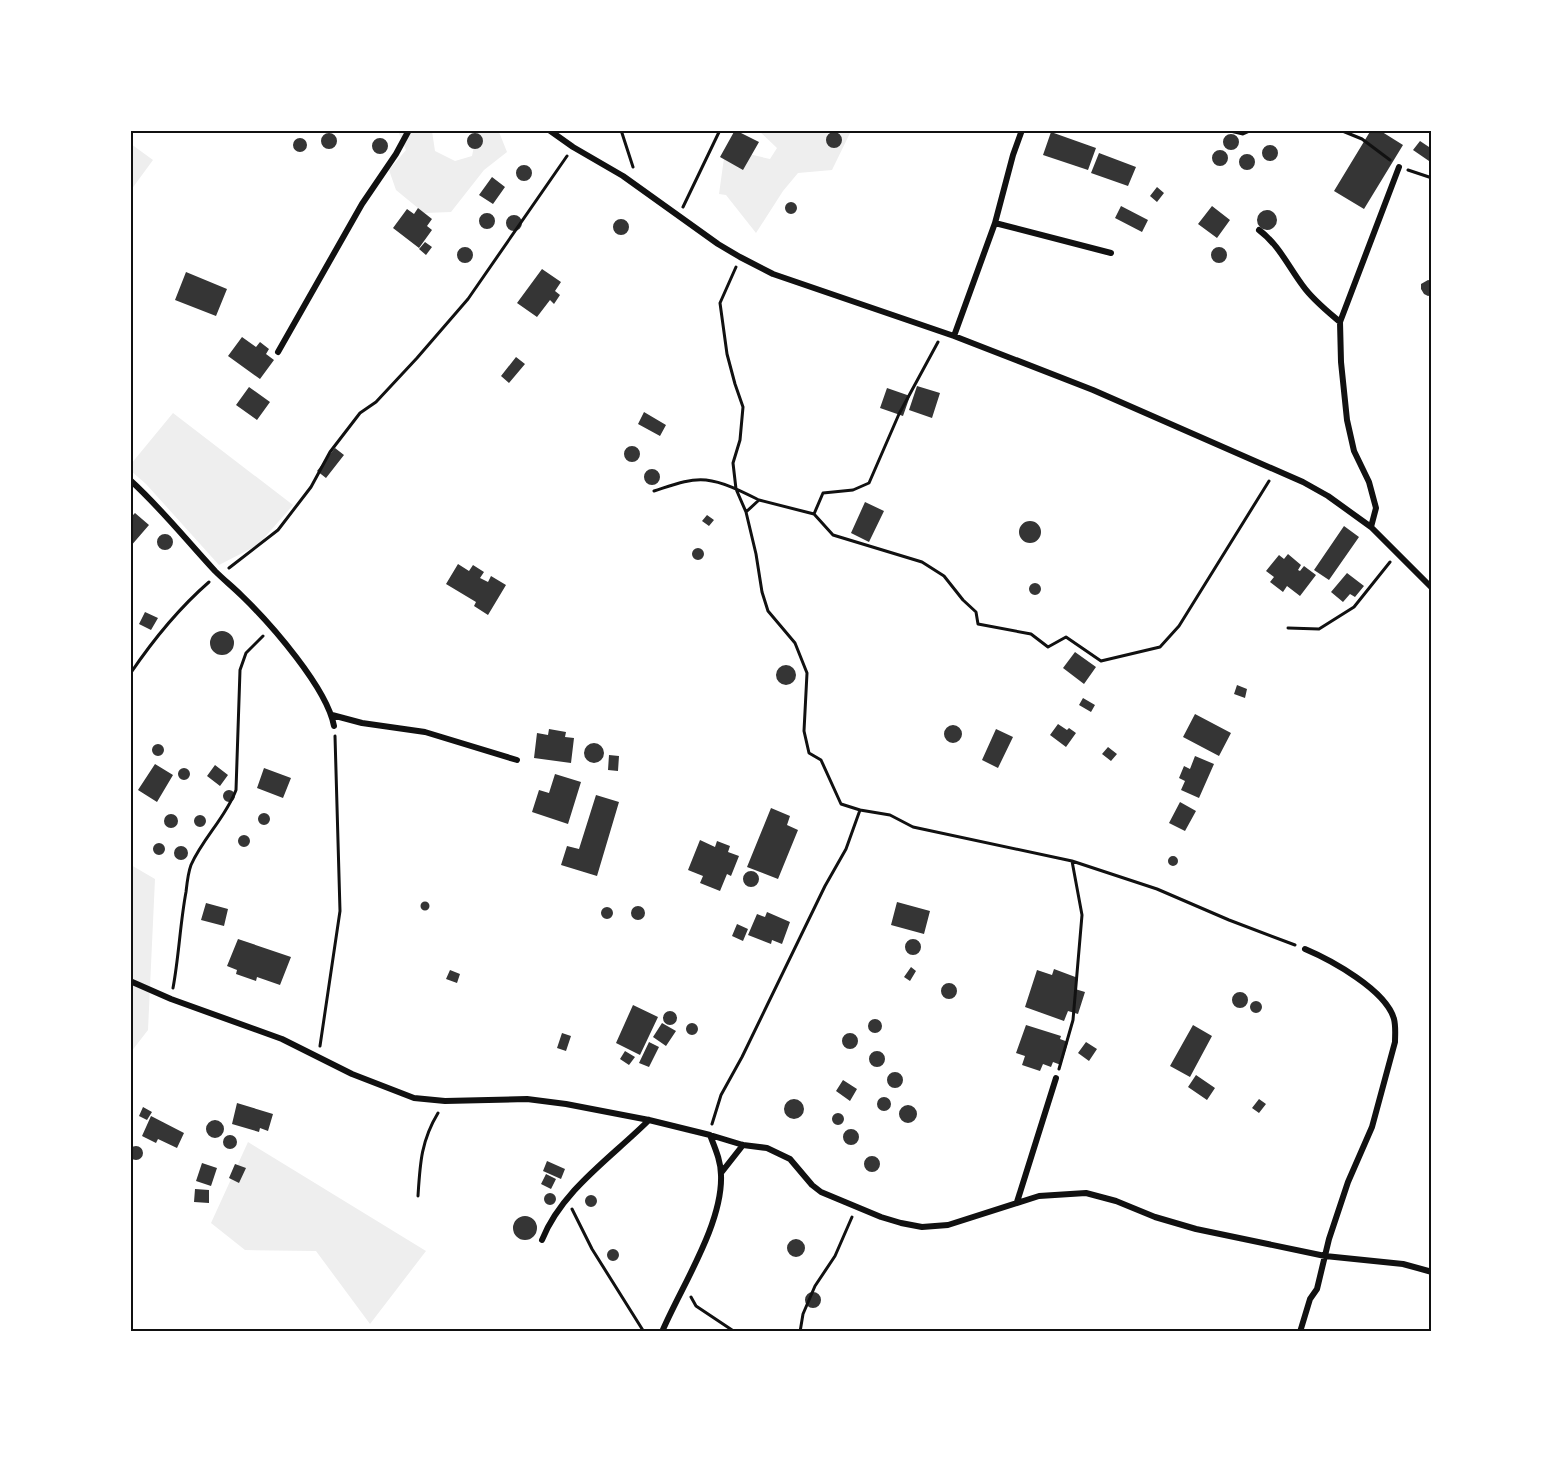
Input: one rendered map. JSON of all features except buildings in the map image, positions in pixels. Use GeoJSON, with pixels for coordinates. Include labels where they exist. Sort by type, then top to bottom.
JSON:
{"type":"FeatureCollection","features":[{"type":"Feature","properties":{"kind":"street"},"geometry":{"type":"LineString","coordinates":[[278,352],[362,204],[396,154],[408,130]]}},
{"type":"Feature","properties":{"kind":"street"},"geometry":{"type":"LineString","coordinates":[[549,130],[638,186],[740,257],[796,282],[954,336],[1093,390],[1275,470],[1328,496],[1371,527],[1431,588]]}},
{"type":"Feature","properties":{"kind":"street"},"geometry":{"type":"LineString","coordinates":[[954,336],[995,223],[1022,130]]}},
{"type":"Feature","properties":{"kind":"street"},"geometry":{"type":"LineString","coordinates":[[1371,527],[1376,508],[1369,482],[1354,451],[1347,420],[1341,362],[1340,322],[1399,167]]}},
{"type":"Feature","properties":{"kind":"street"},"geometry":{"type":"LineString","coordinates":[[995,223],[1111,253]]}},
{"type":"Feature","properties":{"kind":"street"},"geometry":{"type":"LineString","coordinates":[[1259,230],[1278,249],[1303,287],[1340,322]]}},
{"type":"Feature","properties":{"kind":"street"},"geometry":{"type":"LineString","coordinates":[[130,480],[271,628],[315,683],[332,715],[334,726]]}},
{"type":"Feature","properties":{"kind":"street"},"geometry":{"type":"LineString","coordinates":[[332,715],[362,723],[425,732],[517,760]]}},
{"type":"Feature","properties":{"kind":"street"},"geometry":{"type":"LineString","coordinates":[[1299,1332],[1310,1299],[1317,1288],[1348,1182],[1372,1127],[1395,1042],[1396,1029],[1394,1017],[1388,1006],[1371,989],[1339,966],[1305,948]]}},
{"type":"Feature","properties":{"kind":"street"},"geometry":{"type":"LineString","coordinates":[[130,981],[171,999],[253,1028],[400,1094],[445,1101],[528,1099],[584,1107],[650,1120],[743,1145],[767,1148],[790,1160],[821,1192],[901,1223],[922,1227],[948,1225],[1039,1196],[1086,1193],[1116,1201],[1171,1222],[1325,1256],[1403,1264],[1431,1272]]}},
{"type":"Feature","properties":{"kind":"street"},"geometry":{"type":"LineString","coordinates":[[1017,1202],[1056,1078]]}},
{"type":"Feature","properties":{"kind":"street"},"geometry":{"type":"LineString","coordinates":[[542,1240],[548,1226],[567,1198],[650,1120]]}},
{"type":"Feature","properties":{"kind":"street"},"geometry":{"type":"LineString","coordinates":[[662,1332],[685,1288],[715,1214],[721,1173],[710,1135]]}},
{"type":"Feature","properties":{"kind":"street"},"geometry":{"type":"LineString","coordinates":[[721,1173],[743,1145]]}},
{"type":"Feature","properties":{"kind":"path"},"geometry":{"type":"LineString","coordinates":[[621,130],[638,186]]}},
{"type":"Feature","properties":{"kind":"path"},"geometry":{"type":"LineString","coordinates":[[678,216],[720,130]]}},
{"type":"Feature","properties":{"kind":"path"},"geometry":{"type":"LineString","coordinates":[[1226,130],[1243,134],[1252,130]]}},
{"type":"Feature","properties":{"kind":"path"},"geometry":{"type":"LineString","coordinates":[[1340,130],[1362,139]]}},
{"type":"Feature","properties":{"kind":"path"},"geometry":{"type":"LineString","coordinates":[[130,674],[184,604],[218,574],[238,562],[278,530],[311,487],[330,452],[360,413],[376,402],[468,299],[573,147]]}},
{"type":"Feature","properties":{"kind":"path"},"geometry":{"type":"LineString","coordinates":[[740,257],[720,303],[728,354],[743,406],[740,440],[733,463],[736,489],[746,512],[768,611],[795,643],[807,674],[804,731],[809,753],[821,759],[841,804],[890,815],[913,827],[1072,861],[1157,889],[1229,920],[1305,948]]}},
{"type":"Feature","properties":{"kind":"path"},"geometry":{"type":"LineString","coordinates":[[814,514],[823,493],[853,490],[869,483],[899,414],[943,333]]}},
{"type":"Feature","properties":{"kind":"path"},"geometry":{"type":"LineString","coordinates":[[654,491],[678,483],[705,479],[736,489],[759,500],[814,514],[832,535],[922,562],[944,576],[976,612],[978,624],[1031,634],[1048,647],[1066,636],[1101,661],[1160,647],[1179,626],[1275,470]]}},
{"type":"Feature","properties":{"kind":"path"},"geometry":{"type":"LineString","coordinates":[[746,512],[759,500]]}},
{"type":"Feature","properties":{"kind":"path"},"geometry":{"type":"LineString","coordinates":[[1288,628],[1319,629],[1354,607],[1397,553]]}},
{"type":"Feature","properties":{"kind":"path"},"geometry":{"type":"LineString","coordinates":[[171,999],[179,957],[180,927],[190,868],[231,805],[236,790],[240,670],[246,653],[271,628]]}},
{"type":"Feature","properties":{"kind":"path"},"geometry":{"type":"LineString","coordinates":[[319,1057],[340,911],[337,748],[334,726]]}},
{"type":"Feature","properties":{"kind":"path"},"geometry":{"type":"LineString","coordinates":[[710,1135],[720,1095],[742,1057],[825,886],[846,849],[860,810]]}},
{"type":"Feature","properties":{"kind":"path"},"geometry":{"type":"LineString","coordinates":[[1056,1078],[1073,1020],[1082,915],[1072,861]]}},
{"type":"Feature","properties":{"kind":"path"},"geometry":{"type":"LineString","coordinates":[[418,1196],[421,1151],[430,1126],[445,1101]]}},
{"type":"Feature","properties":{"kind":"path"},"geometry":{"type":"LineString","coordinates":[[567,1198],[592,1250],[644,1332]]}},
{"type":"Feature","properties":{"kind":"path"},"geometry":{"type":"LineString","coordinates":[[800,1332],[803,1314],[815,1286],[835,1256],[856,1207]]}},
{"type":"Feature","properties":{"kind":"path"},"geometry":{"type":"LineString","coordinates":[[685,1288],[696,1306],[735,1332]]}},
{"type":"Feature","properties":{"kind":"shaded area"},"geometry":{"type":"Polygon","coordinates":[[[398,131],[432,131],[435,151],[455,161],[472,156],[477,131],[499,132],[507,152],[484,170],[451,212],[424,213],[396,190],[389,170],[406,150],[398,131]]]}},
{"type":"Feature","properties":{"kind":"shaded area"},"geometry":{"type":"Polygon","coordinates":[[[759,131],[851,131],[832,170],[798,173],[783,191],[756,233],[726,195],[719,194],[724,158],[740,152],[770,159],[777,148],[759,131]]]}},
{"type":"Feature","properties":{"kind":"shaded area"},"geometry":{"type":"Polygon","coordinates":[[[131,144],[153,160],[131,190],[131,144]]]}},
{"type":"Feature","properties":{"kind":"shaded area"},"geometry":{"type":"Polygon","coordinates":[[[173,413],[293,505],[258,545],[219,565],[146,484],[131,471],[131,464],[173,413]]]}},
{"type":"Feature","properties":{"kind":"shaded area"},"geometry":{"type":"Polygon","coordinates":[[[131,865],[155,879],[148,1030],[131,1052],[131,865]]]}},
{"type":"Feature","properties":{"kind":"shaded area"},"geometry":{"type":"Polygon","coordinates":[[[248,1142],[426,1251],[370,1324],[316,1251],[245,1250],[211,1223],[248,1142]]]}}]}
